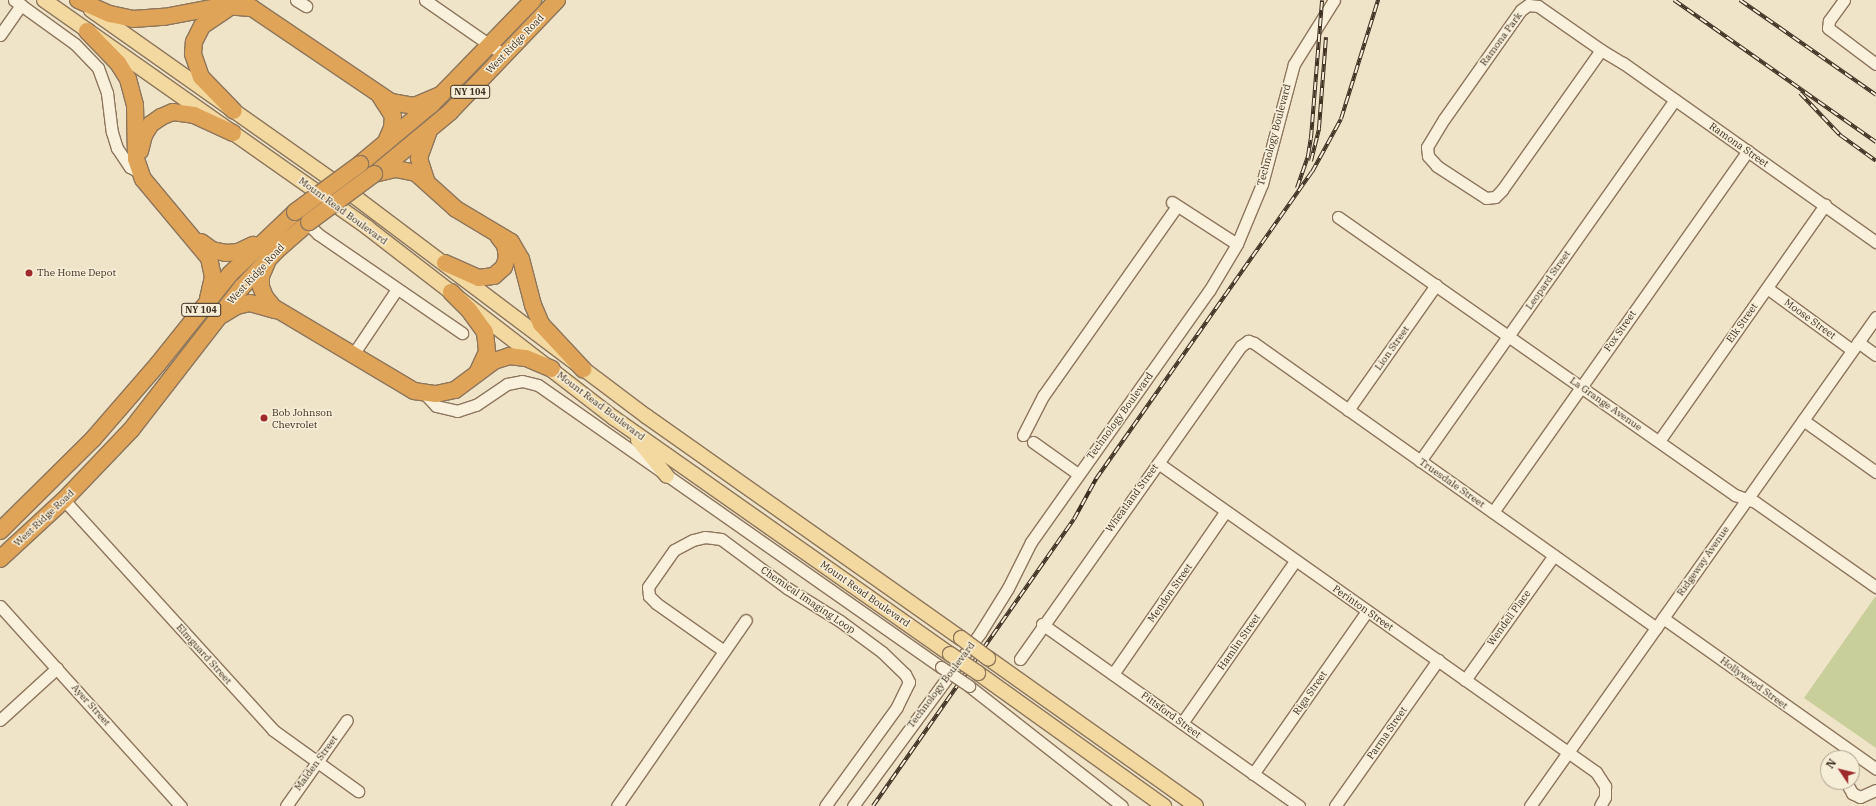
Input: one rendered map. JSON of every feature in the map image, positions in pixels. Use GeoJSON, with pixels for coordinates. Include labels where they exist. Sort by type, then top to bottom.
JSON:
{"type":"FeatureCollection","features":[{"type":"Feature","properties":{"kind":"highway"},"geometry":{"type":"LineString","coordinates":[[77,0],[116,16],[138,19],[223,6],[241,6],[252,8],[266,15],[379,95],[395,104],[410,106],[423,104],[442,94]]}},
{"type":"Feature","properties":{"kind":"highway","name":"West Ridge Road"},"geometry":{"type":"LineString","coordinates":[[0,531],[93,439],[191,323],[235,268],[271,232],[295,212],[383,146],[442,94],[533,0]]}},
{"type":"Feature","properties":{"kind":"highway","name":"West Ridge Road"},"geometry":{"type":"LineString","coordinates":[[0,560],[64,500],[131,430],[242,287],[276,251],[308,223],[434,127],[557,0]]}},
{"type":"Feature","properties":{"kind":"highway"},"geometry":{"type":"LineString","coordinates":[[234,110],[201,77],[193,54],[196,37],[205,22],[224,10],[241,6]]}},
{"type":"Feature","properties":{"kind":"highway"},"geometry":{"type":"LineString","coordinates":[[87,30],[118,63],[128,80],[134,99],[136,154],[140,172],[151,190],[207,253],[213,272],[212,288],[204,307]]}},
{"type":"Feature","properties":{"kind":"highway"},"geometry":{"type":"LineString","coordinates":[[379,95],[390,109],[393,120],[390,135],[383,146]]}},
{"type":"Feature","properties":{"kind":"highway"},"geometry":{"type":"LineString","coordinates":[[140,172],[139,153],[144,135],[154,122],[165,114],[185,112],[233,133]]}},
{"type":"Feature","properties":{"kind":"highway"},"geometry":{"type":"LineString","coordinates":[[426,180],[420,169],[419,155],[426,136],[434,127]]}},
{"type":"Feature","properties":{"kind":"highway"},"geometry":{"type":"LineString","coordinates":[[374,174],[400,169],[416,173],[426,180],[456,209],[515,247],[523,263],[539,320],[549,334],[583,369]]}},
{"type":"Feature","properties":{"kind":"highway"},"geometry":{"type":"LineString","coordinates":[[445,263],[479,278],[488,278],[497,274],[504,267],[507,253],[503,241],[492,231]]}},
{"type":"Feature","properties":{"kind":"highway"},"geometry":{"type":"LineString","coordinates":[[194,237],[212,250],[229,253],[248,248],[271,232]]}},
{"type":"Feature","properties":{"kind":"highway"},"geometry":{"type":"LineString","coordinates":[[276,251],[264,268],[260,284],[267,301],[280,313]]}},
{"type":"Feature","properties":{"kind":"highway"},"geometry":{"type":"LineString","coordinates":[[451,292],[474,316],[486,336],[486,356],[469,382]]}},
{"type":"Feature","properties":{"kind":"highway"},"geometry":{"type":"LineString","coordinates":[[213,323],[232,308],[246,304],[261,305],[280,313],[406,388],[424,394],[450,392],[469,382],[494,362],[509,356],[526,358],[552,369]]}},
{"type":"Feature","properties":{"kind":"highway"},"geometry":{"type":"LineString","coordinates":[[131,430],[132,417],[177,353],[191,323]]}},
{"type":"Feature","properties":{"kind":"main road","name":"Mount Read Boulevard"},"geometry":{"type":"LineString","coordinates":[[44,0],[368,228],[614,418],[978,673],[1164,806]]}},
{"type":"Feature","properties":{"kind":"main road","name":"Mount Read Boulevard"},"geometry":{"type":"LineString","coordinates":[[77,0],[234,110],[445,263],[583,369],[1196,805]]}},
{"type":"Feature","properties":{"kind":"main road"},"geometry":{"type":"LineString","coordinates":[[614,418],[638,440],[667,476]]}},
{"type":"Feature","properties":{"kind":"main road"},"geometry":{"type":"LineString","coordinates":[[1125,779],[1152,806]]}},
{"type":"Feature","properties":{"kind":"street"},"geometry":{"type":"LineString","coordinates":[[425,0],[504,55]]}},
{"type":"Feature","properties":{"kind":"street","name":"Technology Boulevard"},"geometry":{"type":"LineString","coordinates":[[853,806],[980,633],[1008,588],[1031,542],[1209,292],[1237,244],[1262,184],[1294,64],[1334,0]]}},
{"type":"Feature","properties":{"kind":"street"},"geometry":{"type":"LineString","coordinates":[[1844,0],[1828,26],[1830,31],[1876,64]]}},
{"type":"Feature","properties":{"kind":"street"},"geometry":{"type":"LineString","coordinates":[[0,35],[17,3],[69,39],[98,68],[107,93],[112,132],[117,148],[130,167],[140,172]]}},
{"type":"Feature","properties":{"kind":"street","name":"Ramona Park"},"geometry":{"type":"LineString","coordinates":[[1531,4],[1538,6],[1601,50],[1495,197],[1486,198],[1478,194],[1437,166],[1428,156],[1427,147],[1433,136],[1524,7],[1531,4]]}},
{"type":"Feature","properties":{"kind":"street","name":"Ramona Street"},"geometry":{"type":"LineString","coordinates":[[1601,50],[1675,100],[1876,242]]}},
{"type":"Feature","properties":{"kind":"street","name":"Leopard Street"},"geometry":{"type":"LineString","coordinates":[[1420,461],[1675,100]]}},
{"type":"Feature","properties":{"kind":"street","name":"Fox Street"},"geometry":{"type":"LineString","coordinates":[[1493,512],[1748,151]]}},
{"type":"Feature","properties":{"kind":"street"},"geometry":{"type":"LineString","coordinates":[[1022,435],[1043,396],[1174,204],[1237,244]]}},
{"type":"Feature","properties":{"kind":"street","name":"Elk Street"},"geometry":{"type":"LineString","coordinates":[[1659,441],[1825,205]]}},
{"type":"Feature","properties":{"kind":"street","name":"La Grange Avenue"},"geometry":{"type":"LineString","coordinates":[[1338,217],[1735,495],[1755,502],[1876,587]]}},
{"type":"Feature","properties":{"kind":"street"},"geometry":{"type":"LineString","coordinates":[[308,223],[318,234],[462,333]]}},
{"type":"Feature","properties":{"kind":"street","name":"Lion Street"},"geometry":{"type":"LineString","coordinates":[[1348,410],[1436,285]]}},
{"type":"Feature","properties":{"kind":"street","name":"Moose Street"},"geometry":{"type":"LineString","coordinates":[[1767,288],[1855,346],[1876,355]]}},
{"type":"Feature","properties":{"kind":"street"},"geometry":{"type":"LineString","coordinates":[[352,356],[397,289]]}},
{"type":"Feature","properties":{"kind":"street","name":"Ridgeway Avenue"},"geometry":{"type":"LineString","coordinates":[[1530,806],[1876,317]]}},
{"type":"Feature","properties":{"kind":"street","name":"Truesdale Street"},"geometry":{"type":"LineString","coordinates":[[1248,341],[1254,342],[1656,628]]}},
{"type":"Feature","properties":{"kind":"street","name":"Wheatland Street"},"geometry":{"type":"LineString","coordinates":[[1020,658],[1042,624],[1241,346],[1248,341]]}},
{"type":"Feature","properties":{"kind":"street","name":"Mount Read Boulevard"},"geometry":{"type":"LineString","coordinates":[[424,394],[436,406],[457,411],[476,405],[506,384],[530,382],[546,390],[969,686],[1122,806]]}},
{"type":"Feature","properties":{"kind":"street"},"geometry":{"type":"LineString","coordinates":[[1803,420],[1876,472]]}},
{"type":"Feature","properties":{"kind":"street"},"geometry":{"type":"LineString","coordinates":[[1033,442],[1078,474]]}},
{"type":"Feature","properties":{"kind":"street","name":"Perinton Street"},"geometry":{"type":"LineString","coordinates":[[1158,463],[1601,776],[1605,792],[1600,806]]}},
{"type":"Feature","properties":{"kind":"street","name":"Elmguard Street"},"geometry":{"type":"LineString","coordinates":[[64,500],[273,730],[358,791]]}},
{"type":"Feature","properties":{"kind":"street","name":"Mendon Street"},"geometry":{"type":"LineString","coordinates":[[1113,674],[1226,511]]}},
{"type":"Feature","properties":{"kind":"street","name":"Chemical Imaging Loop"},"geometry":{"type":"LineString","coordinates":[[724,651],[656,603],[649,596],[648,587],[674,550],[693,540],[705,537],[720,539],[787,588],[840,621],[882,652],[905,674],[909,682],[897,707],[825,806]]}},
{"type":"Feature","properties":{"kind":"street","name":"Wendell Place"},"geometry":{"type":"LineString","coordinates":[[1465,680],[1554,555]]}},
{"type":"Feature","properties":{"kind":"street","name":"Hamlin Street"},"geometry":{"type":"LineString","coordinates":[[1182,723],[1296,560]]}},
{"type":"Feature","properties":{"kind":"street","name":"Ayer Street"},"geometry":{"type":"LineString","coordinates":[[0,606],[181,806]]}},
{"type":"Feature","properties":{"kind":"street","name":"Riga Street"},"geometry":{"type":"LineString","coordinates":[[1253,774],[1367,611]]}},
{"type":"Feature","properties":{"kind":"street","name":"Hollywood Street"},"geometry":{"type":"LineString","coordinates":[[1663,618],[1842,750]]}},
{"type":"Feature","properties":{"kind":"street"},"geometry":{"type":"LineString","coordinates":[[617,806],[746,620]]}},
{"type":"Feature","properties":{"kind":"street","name":"Pittsford Street"},"geometry":{"type":"LineString","coordinates":[[1042,624],[1299,806]]}},
{"type":"Feature","properties":{"kind":"street","name":"Parma Street"},"geometry":{"type":"LineString","coordinates":[[1335,806],[1438,660]]}},
{"type":"Feature","properties":{"kind":"street"},"geometry":{"type":"LineString","coordinates":[[0,720],[57,668]]}},
{"type":"Feature","properties":{"kind":"street","name":"Malden Street"},"geometry":{"type":"LineString","coordinates":[[286,806],[347,720]]}},
{"type":"Feature","properties":{"kind":"street","name":"Hollywood Street"},"geometry":{"type":"LineString","coordinates":[[1860,760],[1876,769]]}},
{"type":"Feature","properties":{"kind":"street"},"geometry":{"type":"LineString","coordinates":[[1850,790],[1852,793],[1860,797],[1876,790]]}},
{"type":"Feature","properties":{"kind":"green space"},"geometry":{"type":"Polygon","coordinates":[[[1876,597],[1876,748],[1804,698],[1876,597]]]}},
{"type":"Feature","properties":{"kind":"railway"},"geometry":{"type":"LineString","coordinates":[[1297,188],[1308,156],[1311,138],[1322,0]]}},
{"type":"Feature","properties":{"kind":"railway"},"geometry":{"type":"LineString","coordinates":[[873,806],[1074,519],[1096,479],[1312,172],[1341,119],[1378,0]]}},
{"type":"Feature","properties":{"kind":"railway"},"geometry":{"type":"LineString","coordinates":[[1674,0],[1876,142]]}},
{"type":"Feature","properties":{"kind":"railway"},"geometry":{"type":"LineString","coordinates":[[1740,0],[1876,95]]}},
{"type":"Feature","properties":{"kind":"railway"},"geometry":{"type":"LineString","coordinates":[[1311,161],[1319,128],[1326,37]]}},
{"type":"Feature","properties":{"kind":"railway"},"geometry":{"type":"LineString","coordinates":[[1800,93],[1840,135],[1876,161]]}},
{"type":"Feature","properties":{"kind":"place","name":"The Home Depot"},"geometry":{"type":"Point","coordinates":[29,273]}},
{"type":"Feature","properties":{"kind":"place","name":"Bob Johnson Chevrolet"},"geometry":{"type":"Point","coordinates":[264,418]}}]}
